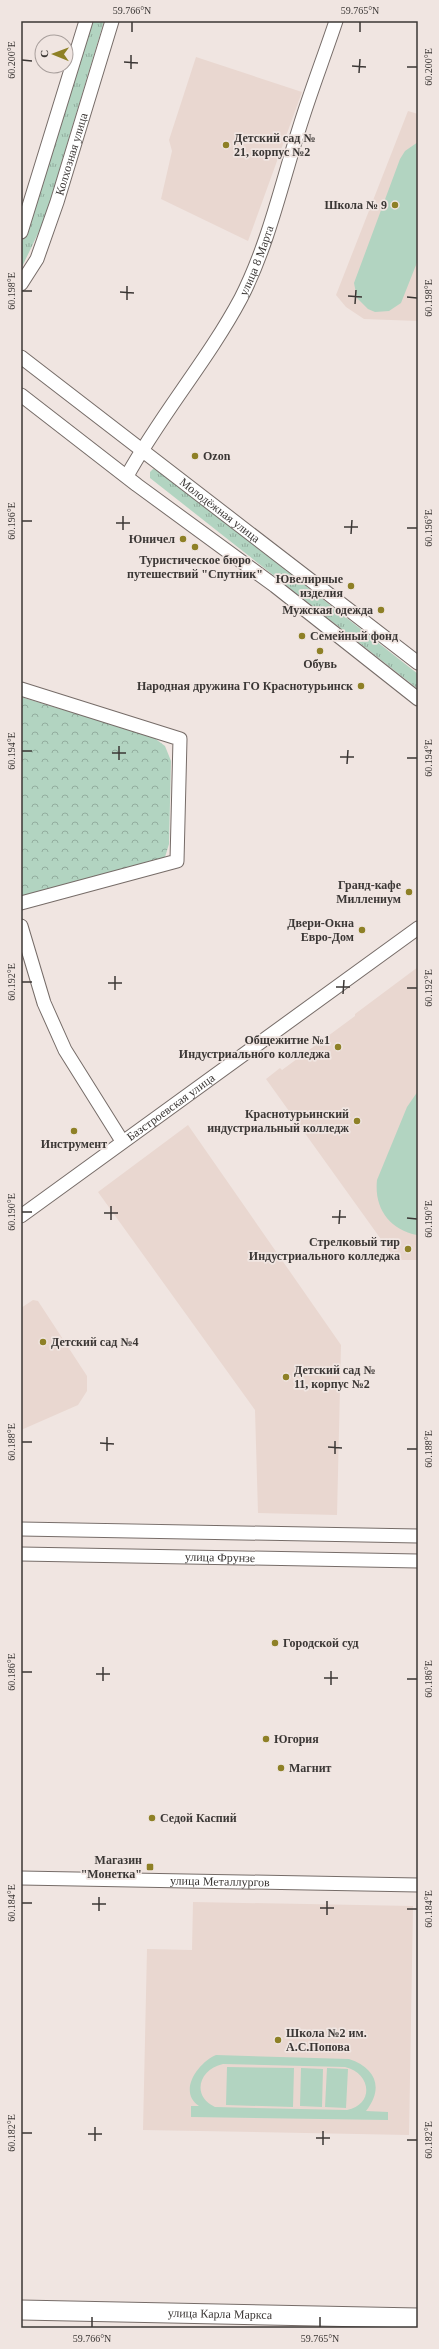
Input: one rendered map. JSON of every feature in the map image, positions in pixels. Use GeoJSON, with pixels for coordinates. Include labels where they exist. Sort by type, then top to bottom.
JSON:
{"type":"FeatureCollection","features":[{"type":"Feature","properties":{"kind":"main road","name":"улица Карла Маркса"},"geometry":{"type":"LineString","coordinates":[[21,2310],[418,2318]]}},
{"type":"Feature","properties":{"kind":"street"},"geometry":{"type":"LineString","coordinates":[[21,232],[86,21]]}},
{"type":"Feature","properties":{"kind":"street","name":"Колхозная улица"},"geometry":{"type":"LineString","coordinates":[[21,284],[37,259],[57,202],[112,21]]}},
{"type":"Feature","properties":{"kind":"street","name":"улица 8 Марта"},"geometry":{"type":"LineString","coordinates":[[127,476],[141,451],[212,347],[241,297],[264,243],[299,128],[336,21]]}},
{"type":"Feature","properties":{"kind":"street","name":"Молодёжная улица"},"geometry":{"type":"LineString","coordinates":[[21,357],[418,663]]}},
{"type":"Feature","properties":{"kind":"street"},"geometry":{"type":"LineString","coordinates":[[21,395],[275,586],[418,699]]}},
{"type":"Feature","properties":{"kind":"street"},"geometry":{"type":"LineString","coordinates":[[21,689],[180,739],[177,861],[21,903]]}},
{"type":"Feature","properties":{"kind":"street"},"geometry":{"type":"LineString","coordinates":[[21,926],[44,1003],[65,1050],[122,1141]]}},
{"type":"Feature","properties":{"kind":"street","name":"Базстроевская улица"},"geometry":{"type":"LineString","coordinates":[[21,1216],[122,1141],[418,928]]}},
{"type":"Feature","properties":{"kind":"street"},"geometry":{"type":"LineString","coordinates":[[21,1529],[418,1536]]}},
{"type":"Feature","properties":{"kind":"street","name":"улица Фрунзе"},"geometry":{"type":"LineString","coordinates":[[21,1554],[418,1561]]}},
{"type":"Feature","properties":{"kind":"street","name":"улица Металлургов"},"geometry":{"type":"LineString","coordinates":[[21,1878],[418,1885]]}},
{"type":"Feature","properties":{"kind":"shaded area","name":"Детский сад № 21, корпус №2"},"geometry":{"type":"Polygon","coordinates":[[[196,57],[302,92],[248,241],[161,199],[172,151],[169,140],[196,57]]]}},
{"type":"Feature","properties":{"kind":"shaded area","name":"Школа № 9"},"geometry":{"type":"Polygon","coordinates":[[[408,111],[418,114],[418,321],[364,319],[346,307],[336,295],[408,111]]]}},
{"type":"Feature","properties":{"kind":"shaded area","name":"Краснотурьинский индустриальный колледж"},"geometry":{"type":"Polygon","coordinates":[[[418,967],[418,1260],[398,1260],[398,1256],[393,1256],[266,1079],[280,1068],[282,1070],[418,967]]]}},
{"type":"Feature","properties":{"kind":"shaded area"},"geometry":{"type":"Polygon","coordinates":[[[188,1125],[341,1345],[337,1515],[258,1513],[255,1410],[98,1192],[188,1125]]]}},
{"type":"Feature","properties":{"kind":"shaded area","name":"Детский сад №4"},"geometry":{"type":"Polygon","coordinates":[[[33,1300],[38,1301],[87,1376],[87,1391],[78,1405],[21,1430],[21,1308],[33,1300]]]}},
{"type":"Feature","properties":{"kind":"shaded area","name":"Школа №2 им. А.С.Попова"},"geometry":{"type":"Polygon","coordinates":[[[193,1902],[413,1906],[409,2135],[143,2130],[147,1949],[192,1950],[193,1902]]]}},
{"type":"Feature","properties":{"kind":"green space"},"geometry":{"type":"Polygon","coordinates":[[[91,21],[104,21],[44,221],[21,269],[21,243],[33,216],[91,21]]]}},
{"type":"Feature","properties":{"kind":"green space","name":"Школа № 9"},"geometry":{"type":"Polygon","coordinates":[[[418,142],[418,260],[401,303],[389,311],[375,312],[368,309],[357,298],[354,283],[400,159],[405,151],[418,142]]]}},
{"type":"Feature","properties":{"kind":"green space"},"geometry":{"type":"Polygon","coordinates":[[[153,469],[158,470],[418,674],[418,689],[150,478],[150,472],[153,469]]]}},
{"type":"Feature","properties":{"kind":"green space"},"geometry":{"type":"Polygon","coordinates":[[[21,697],[153,737],[165,746],[171,761],[169,844],[165,857],[161,860],[21,897],[21,697]]]}},
{"type":"Feature","properties":{"kind":"green space"},"geometry":{"type":"Polygon","coordinates":[[[418,1091],[417,1235],[399,1228],[385,1216],[378,1200],[377,1180],[407,1107],[418,1091]]]}},
{"type":"Feature","properties":{"kind":"green space"},"geometry":{"type":"Polygon","coordinates":[[[216,2055],[349,2059],[366,2068],[371,2073],[374,2080],[376,2087],[375,2094],[372,2103],[366,2111],[388,2112],[388,2120],[191,2117],[191,2106],[199,2106],[193,2100],[190,2093],[190,2085],[197,2070],[216,2055]],[[223,2064],[208,2071],[201,2083],[201,2090],[207,2102],[215,2107],[347,2110],[356,2107],[362,2102],[366,2095],[366,2088],[360,2075],[354,2070],[345,2067],[223,2064]]]}},
{"type":"Feature","properties":{"kind":"green space"},"geometry":{"type":"Polygon","coordinates":[[[227,2067],[294,2068],[293,2107],[226,2105],[227,2067]]]}},
{"type":"Feature","properties":{"kind":"green space"},"geometry":{"type":"Polygon","coordinates":[[[301,2068],[323,2069],[322,2107],[300,2106],[301,2068]]]}},
{"type":"Feature","properties":{"kind":"green space"},"geometry":{"type":"Polygon","coordinates":[[[327,2068],[348,2069],[346,2108],[325,2107],[327,2068]]]}},
{"type":"Feature","properties":{"kind":"place","name":"Детский сад № 21, корпус №2"},"geometry":{"type":"Point","coordinates":[226,145]}},
{"type":"Feature","properties":{"kind":"place","name":"Школа № 9"},"geometry":{"type":"Point","coordinates":[395,205]}},
{"type":"Feature","properties":{"kind":"place","name":"Ozon"},"geometry":{"type":"Point","coordinates":[195,456]}},
{"type":"Feature","properties":{"kind":"place","name":"Юничел"},"geometry":{"type":"Point","coordinates":[183,539]}},
{"type":"Feature","properties":{"kind":"place","name":"Туристическое бюро путешествий \"Спутник\""},"geometry":{"type":"Point","coordinates":[195,547]}},
{"type":"Feature","properties":{"kind":"place","name":"Ювелирные изделия"},"geometry":{"type":"Point","coordinates":[351,586]}},
{"type":"Feature","properties":{"kind":"place","name":"Мужская одежда"},"geometry":{"type":"Point","coordinates":[381,610]}},
{"type":"Feature","properties":{"kind":"place","name":"Семейный фонд"},"geometry":{"type":"Point","coordinates":[302,636]}},
{"type":"Feature","properties":{"kind":"place","name":"Обувь"},"geometry":{"type":"Point","coordinates":[320,651]}},
{"type":"Feature","properties":{"kind":"place","name":"Народная дружина ГО Краснотурьинск"},"geometry":{"type":"Point","coordinates":[361,686]}},
{"type":"Feature","properties":{"kind":"place","name":"Гранд-кафе Миллениум"},"geometry":{"type":"Point","coordinates":[409,892]}},
{"type":"Feature","properties":{"kind":"place","name":"Двери-Окна Евро-Дом"},"geometry":{"type":"Point","coordinates":[362,930]}},
{"type":"Feature","properties":{"kind":"place","name":"Общежитие №1 Индустриального колледжа"},"geometry":{"type":"Point","coordinates":[338,1047]}},
{"type":"Feature","properties":{"kind":"place","name":"Краснотурьинский индустриальный колледж"},"geometry":{"type":"Point","coordinates":[357,1121]}},
{"type":"Feature","properties":{"kind":"place","name":"Инструмент"},"geometry":{"type":"Point","coordinates":[74,1131]}},
{"type":"Feature","properties":{"kind":"place","name":"Стрелковый тир Индустриального колледжа"},"geometry":{"type":"Point","coordinates":[408,1249]}},
{"type":"Feature","properties":{"kind":"place","name":"Детский сад №4"},"geometry":{"type":"Point","coordinates":[43,1342]}},
{"type":"Feature","properties":{"kind":"place","name":"Детский сад № 11, корпус №2"},"geometry":{"type":"Point","coordinates":[286,1377]}},
{"type":"Feature","properties":{"kind":"place","name":"Городской суд"},"geometry":{"type":"Point","coordinates":[275,1643]}},
{"type":"Feature","properties":{"kind":"place","name":"Югория"},"geometry":{"type":"Point","coordinates":[266,1739]}},
{"type":"Feature","properties":{"kind":"place","name":"Магнит"},"geometry":{"type":"Point","coordinates":[281,1768]}},
{"type":"Feature","properties":{"kind":"place","name":"Седой Каспий"},"geometry":{"type":"Point","coordinates":[152,1818]}},
{"type":"Feature","properties":{"kind":"place","name":"Магазин \"Монетка\""},"geometry":{"type":"Point","coordinates":[150,1867]}},
{"type":"Feature","properties":{"kind":"place","name":"Школа №2 им. А.С.Попова"},"geometry":{"type":"Point","coordinates":[278,2040]}}]}
